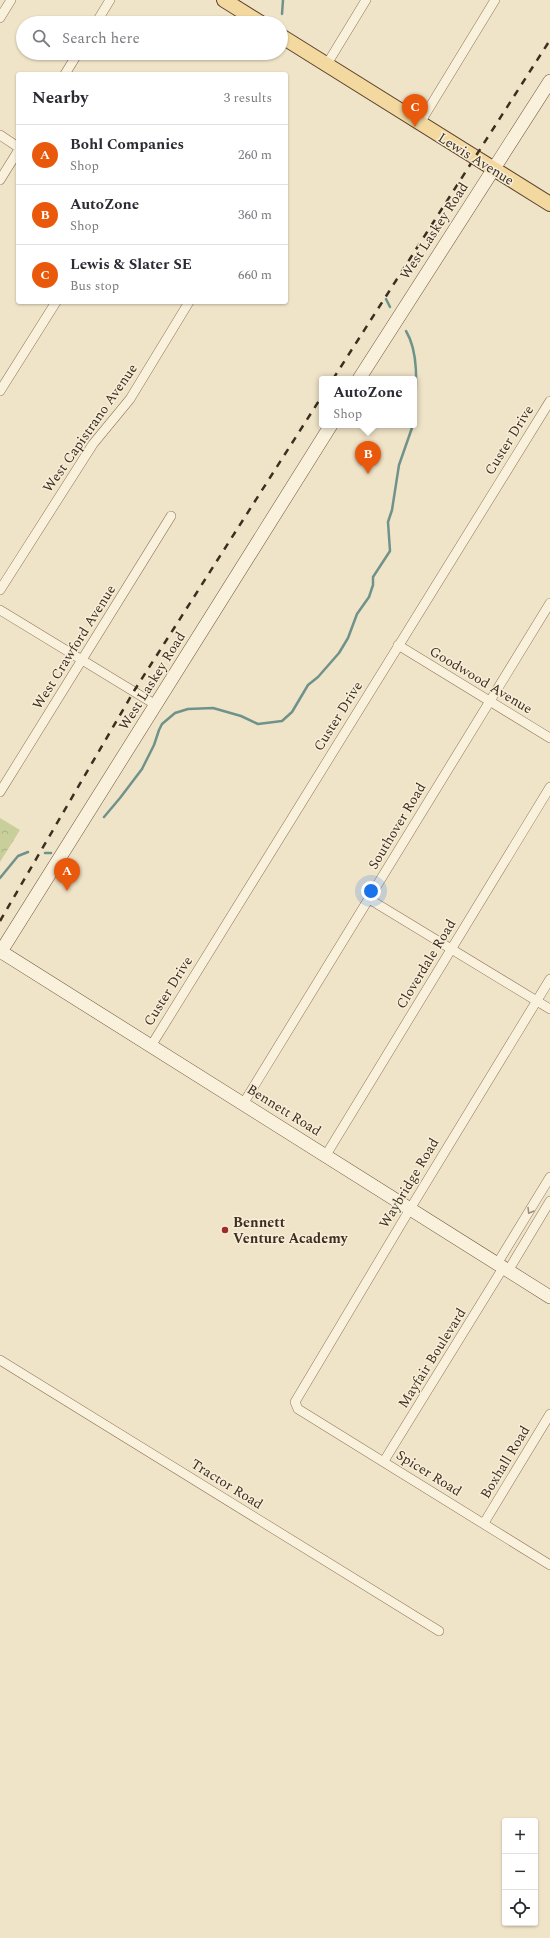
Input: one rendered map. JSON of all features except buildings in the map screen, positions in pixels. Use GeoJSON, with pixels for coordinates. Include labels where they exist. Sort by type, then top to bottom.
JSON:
{"type":"FeatureCollection","features":[{"type":"Feature","properties":{"kind":"main road"},"geometry":{"type":"LineString","coordinates":[[232,2],[251,16]]}},
{"type":"Feature","properties":{"kind":"main road","name":"Lewis Avenue"},"geometry":{"type":"LineString","coordinates":[[288,40],[493,170],[550,204]]}},
{"type":"Feature","properties":{"kind":"main road","name":"West Laskey Road"},"geometry":{"type":"LineString","coordinates":[[361,376],[550,81]]}},
{"type":"Feature","properties":{"kind":"main road","name":"West Laskey Road"},"geometry":{"type":"LineString","coordinates":[[0,952],[329,428]]}},
{"type":"Feature","properties":{"kind":"main road","name":"Bennett Road"},"geometry":{"type":"LineString","coordinates":[[0,952],[326,1155],[502,1268],[550,1297]]}},
{"type":"Feature","properties":{"kind":"street"},"geometry":{"type":"LineString","coordinates":[[0,18],[11,0]]}},
{"type":"Feature","properties":{"kind":"street"},"geometry":{"type":"LineString","coordinates":[[100,16],[110,0]]}},
{"type":"Feature","properties":{"kind":"street"},"geometry":{"type":"LineString","coordinates":[[327,64],[366,0]]}},
{"type":"Feature","properties":{"kind":"street"},"geometry":{"type":"LineString","coordinates":[[420,123],[495,0]]}},
{"type":"Feature","properties":{"kind":"street"},"geometry":{"type":"LineString","coordinates":[[66,72],[74,60]]}},
{"type":"Feature","properties":{"kind":"street"},"geometry":{"type":"LineString","coordinates":[[0,136],[16,146]]}},
{"type":"Feature","properties":{"kind":"street"},"geometry":{"type":"LineString","coordinates":[[0,180],[16,154]]}},
{"type":"Feature","properties":{"kind":"street"},"geometry":{"type":"LineString","coordinates":[[0,392],[55,304]]}},
{"type":"Feature","properties":{"kind":"street","name":"West Capistrano Avenue"},"geometry":{"type":"LineString","coordinates":[[0,590],[93,444],[130,399],[188,304]]}},
{"type":"Feature","properties":{"kind":"street","name":"Custer Drive"},"geometry":{"type":"LineString","coordinates":[[151,1046],[550,401]]}},
{"type":"Feature","properties":{"kind":"street","name":"West Crawford Avenue"},"geometry":{"type":"LineString","coordinates":[[0,792],[171,516]]}},
{"type":"Feature","properties":{"kind":"street","name":"Southover Road"},"geometry":{"type":"LineString","coordinates":[[243,1104],[550,603]]}},
{"type":"Feature","properties":{"kind":"street"},"geometry":{"type":"LineString","coordinates":[[0,610],[156,705]]}},
{"type":"Feature","properties":{"kind":"street","name":"Goodwood Avenue"},"geometry":{"type":"LineString","coordinates":[[398,646],[550,738]]}},
{"type":"Feature","properties":{"kind":"street","name":"Cloverdale Road"},"geometry":{"type":"LineString","coordinates":[[326,1155],[550,787]]}},
{"type":"Feature","properties":{"kind":"street"},"geometry":{"type":"LineString","coordinates":[[369,899],[550,1009]]}},
{"type":"Feature","properties":{"kind":"street","name":"Waybridge Road"},"geometry":{"type":"LineString","coordinates":[[295,1402],[550,979]]}},
{"type":"Feature","properties":{"kind":"street","name":"Mayfair Boulevard"},"geometry":{"type":"LineString","coordinates":[[384,1462],[502,1268],[550,1177]]}},
{"type":"Feature","properties":{"kind":"street","name":"Mayfair Boulevard"},"geometry":{"type":"LineString","coordinates":[[502,1268],[550,1201]]}},
{"type":"Feature","properties":{"kind":"street","name":"Tractor Road"},"geometry":{"type":"LineString","coordinates":[[0,1360],[440,1631]]}},
{"type":"Feature","properties":{"kind":"street","name":"Spicer Road"},"geometry":{"type":"LineString","coordinates":[[295,1402],[298,1409],[550,1565]]}},
{"type":"Feature","properties":{"kind":"street","name":"Boxhall Road"},"geometry":{"type":"LineString","coordinates":[[484,1524],[550,1414]]}},
{"type":"Feature","properties":{"kind":"green space"},"geometry":{"type":"Polygon","coordinates":[[[0,818],[20,830],[0,862],[0,818]]]}},
{"type":"Feature","properties":{"kind":"waterway"},"geometry":{"type":"LineString","coordinates":[[282,14],[283,0]]}},
{"type":"Feature","properties":{"kind":"waterway"},"geometry":{"type":"LineString","coordinates":[[386,299],[390,307]]}},
{"type":"Feature","properties":{"kind":"waterway"},"geometry":{"type":"LineString","coordinates":[[406,331],[413,350],[416,376]]}},
{"type":"Feature","properties":{"kind":"waterway"},"geometry":{"type":"LineString","coordinates":[[104,817],[142,769],[154,745],[162,724],[175,713],[188,709],[213,708],[241,716],[258,724],[282,721],[292,712],[308,685],[318,677],[339,653],[348,638],[357,614],[369,597],[373,585],[373,577],[390,551],[388,522],[392,510],[399,465],[412,428]]}},
{"type":"Feature","properties":{"kind":"waterway"},"geometry":{"type":"LineString","coordinates":[[0,878],[18,856],[28,852]]}},
{"type":"Feature","properties":{"kind":"waterway"},"geometry":{"type":"LineString","coordinates":[[45,853],[51,853]]}},
{"type":"Feature","properties":{"kind":"railway"},"geometry":{"type":"LineString","coordinates":[[335,376],[550,40]]}},
{"type":"Feature","properties":{"kind":"railway"},"geometry":{"type":"LineString","coordinates":[[0,921],[134,691],[319,401]]}},
{"type":"Feature","properties":{"kind":"place","name":"Lewis & Slater SE"},"geometry":{"type":"Point","coordinates":[415,127]}},
{"type":"Feature","properties":{"kind":"place","name":"AutoZone"},"geometry":{"type":"Point","coordinates":[368,474]}},
{"type":"Feature","properties":{"kind":"place","name":"Bohl Companies"},"geometry":{"type":"Point","coordinates":[67,891]}},
{"type":"Feature","properties":{"kind":"place","name":"Bennett Venture Academy"},"geometry":{"type":"Point","coordinates":[225,1230]}}]}
